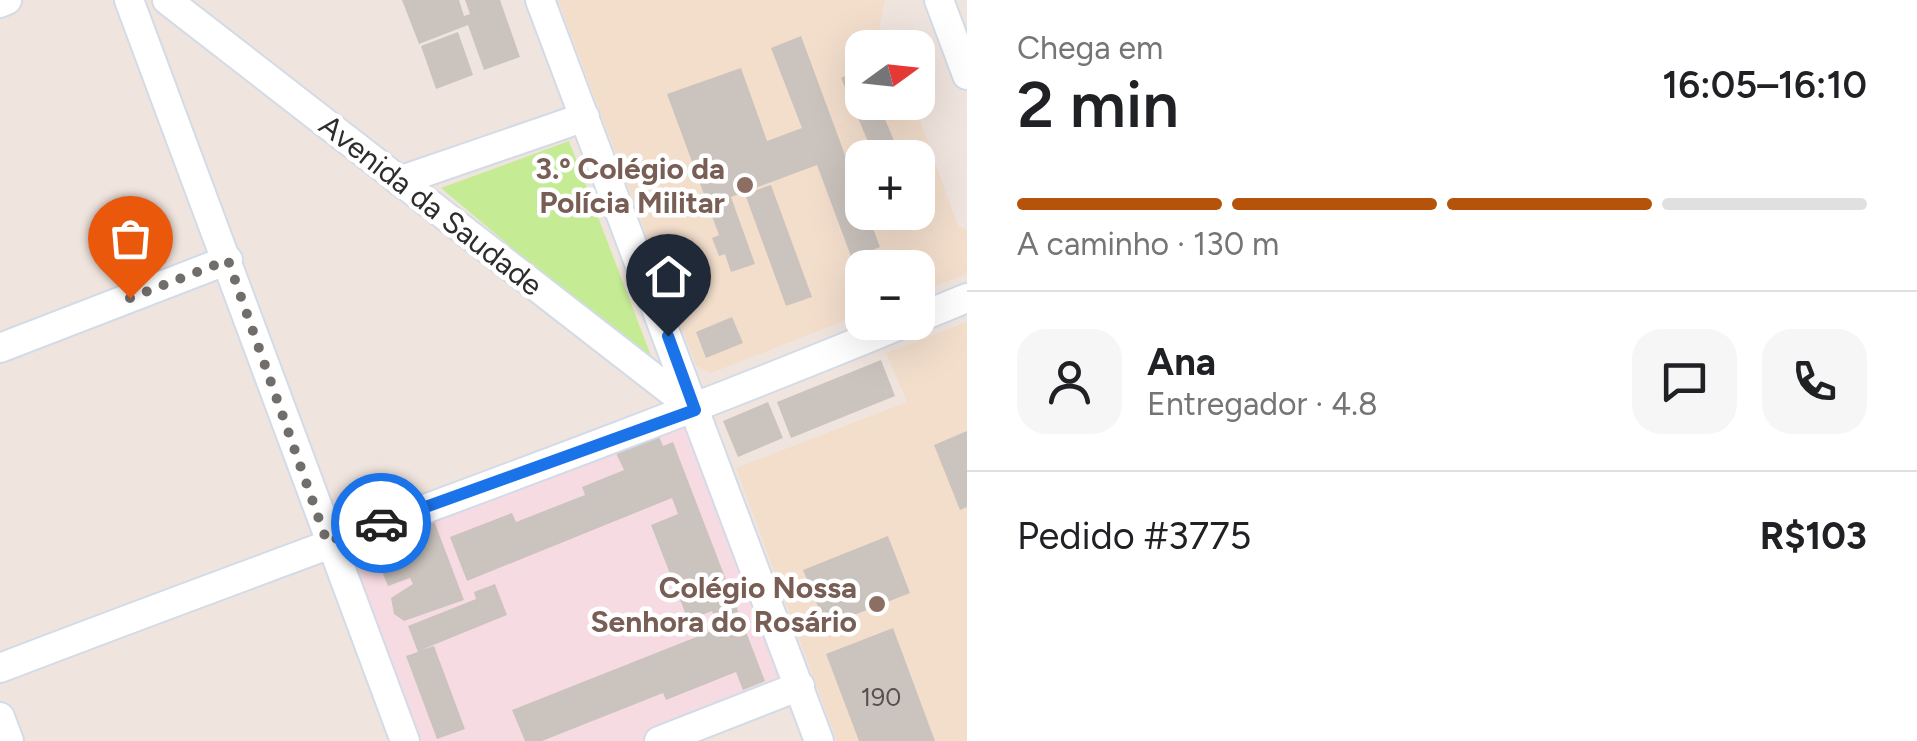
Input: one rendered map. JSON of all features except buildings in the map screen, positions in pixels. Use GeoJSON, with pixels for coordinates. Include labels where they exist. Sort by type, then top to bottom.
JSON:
{"type":"FeatureCollection","features":[{"type":"Feature","properties":{"kind":"street"},"geometry":{"type":"LineString","coordinates":[[0,3],[7,0]]}},
{"type":"Feature","properties":{"kind":"street"},"geometry":{"type":"LineString","coordinates":[[129,0],[228,260],[327,542],[405,741]]}},
{"type":"Feature","properties":{"kind":"street","name":"Avenida da Saudade"},"geometry":{"type":"LineString","coordinates":[[168,0],[695,410]]}},
{"type":"Feature","properties":{"kind":"street"},"geometry":{"type":"LineString","coordinates":[[540,0],[819,741]]}},
{"type":"Feature","properties":{"kind":"street"},"geometry":{"type":"LineString","coordinates":[[938,0],[967,75]]}},
{"type":"Feature","properties":{"kind":"street"},"geometry":{"type":"LineString","coordinates":[[399,181],[585,117]]}},
{"type":"Feature","properties":{"kind":"street"},"geometry":{"type":"LineString","coordinates":[[0,348],[228,260]]}},
{"type":"Feature","properties":{"kind":"street"},"geometry":{"type":"LineString","coordinates":[[935,311],[967,298]]}},
{"type":"Feature","properties":{"kind":"street"},"geometry":{"type":"LineString","coordinates":[[0,668],[327,542],[695,410],[864,340]]}},
{"type":"Feature","properties":{"kind":"street"},"geometry":{"type":"LineString","coordinates":[[659,741],[800,686]]}},
{"type":"Feature","properties":{"kind":"street"},"geometry":{"type":"LineString","coordinates":[[0,717],[9,741]]}},
{"type":"Feature","properties":{"kind":"shaded area","name":"3.º Colégio da Polícia Militar"},"geometry":{"type":"Polygon","coordinates":[[[558,0],[885,0],[879,28],[883,30],[845,30],[845,120],[920,120],[927,140],[845,140],[845,230],[935,230],[935,162],[958,226],[967,230],[967,274],[935,286],[935,250],[845,250],[845,321],[711,373],[696,366],[558,0]]]}},
{"type":"Feature","properties":{"kind":"shaded area","name":"Colégio Nossa Senhora do Rosário"},"geometry":{"type":"Polygon","coordinates":[[[967,322],[967,741],[837,741],[736,468],[907,402],[886,353],[920,340],[935,340],[935,334],[967,322]]]}},
{"type":"Feature","properties":{"kind":"shaded area"},"geometry":{"type":"Polygon","coordinates":[[[695,411],[796,687],[654,741],[412,741],[338,550],[695,411]]]}},
{"type":"Feature","properties":{"kind":"green space"},"geometry":{"type":"Polygon","coordinates":[[[569,141],[656,369],[441,188],[569,141]]]}},
{"type":"Feature","properties":{"kind":"way so far"},"geometry":{"type":"LineString","coordinates":[[130,298],[228,260],[327,542],[381,523]]}},
{"type":"Feature","properties":{"kind":"place","name":"3.º Colégio da Polícia Militar"},"geometry":{"type":"Point","coordinates":[745,185]}},
{"type":"Feature","properties":{"kind":"place","name":"Colégio Nossa Senhora do Rosário"},"geometry":{"type":"Point","coordinates":[877,604]}},
{"type":"Feature","properties":{"kind":"route"},"geometry":{"type":"LineString","coordinates":[[381,523],[695,410],[668,336]]}}]}
